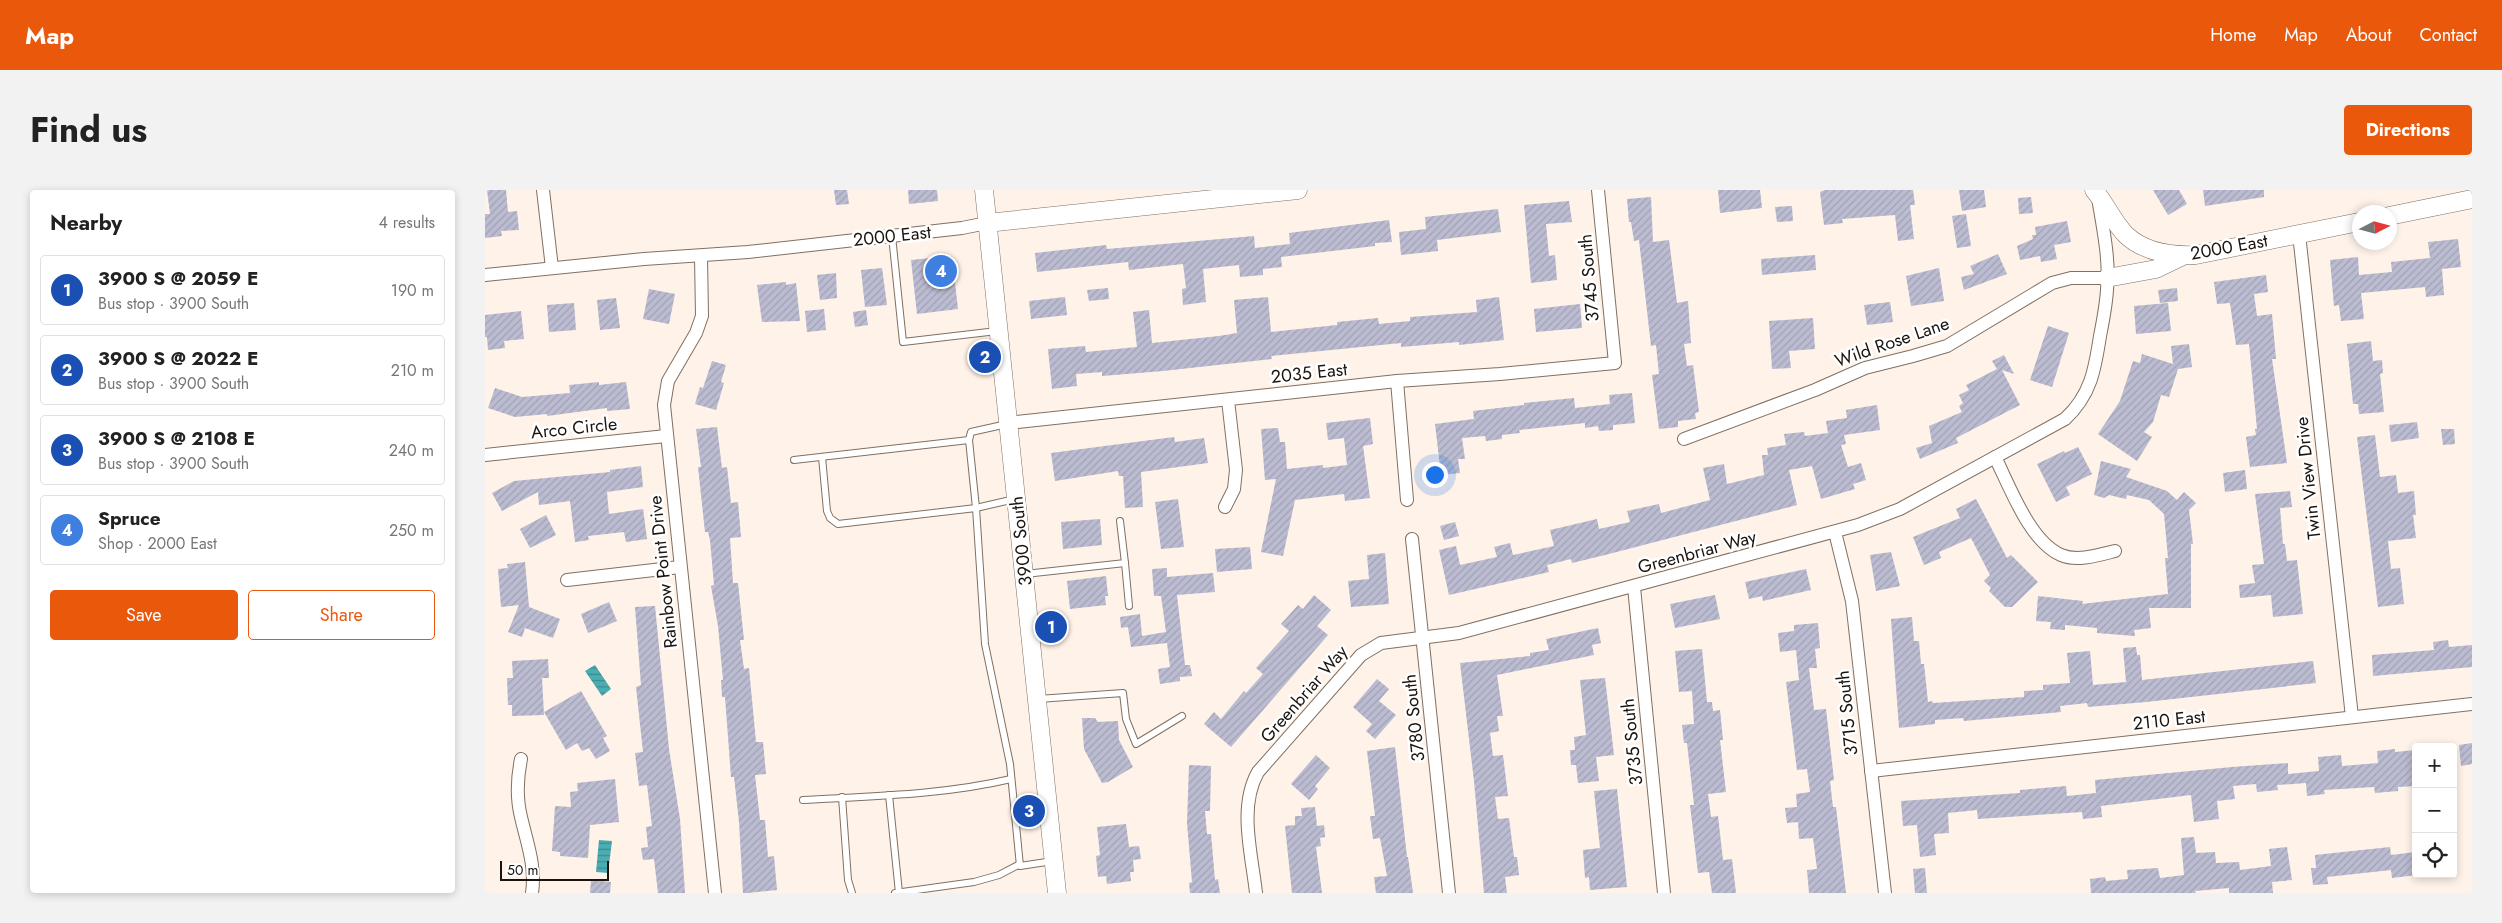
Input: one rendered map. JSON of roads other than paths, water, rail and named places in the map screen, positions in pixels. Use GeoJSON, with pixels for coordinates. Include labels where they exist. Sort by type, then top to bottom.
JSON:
{"type":"FeatureCollection","features":[{"type":"Feature","properties":{"kind":"street"},"geometry":{"type":"LineString","coordinates":[[543,190],[552,268]]}},
{"type":"Feature","properties":{"kind":"street","name":"3900 South"},"geometry":{"type":"LineString","coordinates":[[984,190],[1057,893]]}},
{"type":"Feature","properties":{"kind":"street","name":"2000 East"},"geometry":{"type":"LineString","coordinates":[[485,275],[701,256],[1298,190]]}},
{"type":"Feature","properties":{"kind":"street","name":"3745 South"},"geometry":{"type":"LineString","coordinates":[[1598,190],[1615,363]]}},
{"type":"Feature","properties":{"kind":"street","name":"2000 East"},"geometry":{"type":"LineString","coordinates":[[2096,191],[2127,236],[2156,251],[2183,256],[2352,223]]}},
{"type":"Feature","properties":{"kind":"street","name":"Greenbriar Way"},"geometry":{"type":"LineString","coordinates":[[1256,893],[1248,805],[1251,786],[1258,772],[1367,650],[1389,641],[1459,632],[1835,532],[1899,509],[2055,425],[2074,410],[2090,385],[2096,368],[2107,278],[2105,244],[2096,191]]}},
{"type":"Feature","properties":{"kind":"street"},"geometry":{"type":"LineString","coordinates":[[2397,214],[2472,199]]}},
{"type":"Feature","properties":{"kind":"street","name":"Twin View Drive"},"geometry":{"type":"LineString","coordinates":[[2299,234],[2352,717]]}},
{"type":"Feature","properties":{"kind":"street","name":"Rainbow Point Drive"},"geometry":{"type":"LineString","coordinates":[[701,256],[703,316],[696,333],[668,381],[665,405],[666,436],[715,893]]}},
{"type":"Feature","properties":{"kind":"street"},"geometry":{"type":"LineString","coordinates":[[2107,278],[2156,269],[2183,256]]}},
{"type":"Feature","properties":{"kind":"street","name":"Wild Rose Lane"},"geometry":{"type":"LineString","coordinates":[[1684,439],[1815,390],[1865,368],[1947,346],[2052,283],[2071,278],[2107,278]]}},
{"type":"Feature","properties":{"kind":"street","name":"2035 East"},"geometry":{"type":"LineString","coordinates":[[1008,423],[1397,382],[1615,363]]}},
{"type":"Feature","properties":{"kind":"street"},"geometry":{"type":"LineString","coordinates":[[1397,382],[1407,500]]}},
{"type":"Feature","properties":{"kind":"street"},"geometry":{"type":"LineString","coordinates":[[1225,506],[1234,489],[1236,470],[1228,400]]}},
{"type":"Feature","properties":{"kind":"street","name":"Arco Circle"},"geometry":{"type":"LineString","coordinates":[[485,455],[666,436]]}},
{"type":"Feature","properties":{"kind":"street"},"geometry":{"type":"LineString","coordinates":[[1995,457],[2030,524],[2043,544],[2063,556],[2087,557],[2115,551]]}},
{"type":"Feature","properties":{"kind":"street","name":"3715 South"},"geometry":{"type":"LineString","coordinates":[[1835,532],[1853,601],[1885,893]]}},
{"type":"Feature","properties":{"kind":"street","name":"3780 South"},"geometry":{"type":"LineString","coordinates":[[1412,539],[1424,637],[1449,893]]}},
{"type":"Feature","properties":{"kind":"street"},"geometry":{"type":"LineString","coordinates":[[567,580],[680,567]]}},
{"type":"Feature","properties":{"kind":"street","name":"3735 South"},"geometry":{"type":"LineString","coordinates":[[1634,587],[1664,893]]}},
{"type":"Feature","properties":{"kind":"street","name":"2110 East"},"geometry":{"type":"LineString","coordinates":[[1871,771],[2472,704]]}},
{"type":"Feature","properties":{"kind":"street"},"geometry":{"type":"LineString","coordinates":[[521,759],[517,789],[521,816],[533,861],[532,893]]}},
{"type":"Feature","properties":{"kind":"lane"},"geometry":{"type":"LineString","coordinates":[[892,236],[903,342],[999,331]]}},
{"type":"Feature","properties":{"kind":"lane"},"geometry":{"type":"LineString","coordinates":[[1008,423],[971,432],[969,440],[985,644],[1011,780],[1020,864]]}},
{"type":"Feature","properties":{"kind":"lane"},"geometry":{"type":"LineString","coordinates":[[794,460],[969,440]]}},
{"type":"Feature","properties":{"kind":"lane"},"geometry":{"type":"LineString","coordinates":[[822,457],[827,511],[830,518],[838,524],[975,508],[1016,498]]}},
{"type":"Feature","properties":{"kind":"lane"},"geometry":{"type":"LineString","coordinates":[[1120,521],[1129,606]]}},
{"type":"Feature","properties":{"kind":"lane"},"geometry":{"type":"LineString","coordinates":[[1024,574],[1125,563]]}},
{"type":"Feature","properties":{"kind":"lane"},"geometry":{"type":"LineString","coordinates":[[1037,699],[1123,693],[1127,719],[1136,744],[1183,716]]}},
{"type":"Feature","properties":{"kind":"lane"},"geometry":{"type":"LineString","coordinates":[[803,800],[975,788],[1011,780]]}},
{"type":"Feature","properties":{"kind":"lane"},"geometry":{"type":"LineString","coordinates":[[889,795],[897,893],[974,882],[999,875],[1020,864],[1020,866],[1054,861]]}},
{"type":"Feature","properties":{"kind":"lane"},"geometry":{"type":"LineString","coordinates":[[842,798],[848,880],[852,893]]}},
{"type":"Feature","properties":{"kind":"water"},"geometry":{"type":"Polygon","coordinates":[[[595,665],[611,689],[602,696],[585,671],[595,665]]]}},
{"type":"Feature","properties":{"kind":"water"},"geometry":{"type":"Polygon","coordinates":[[[599,840],[612,841],[608,873],[596,872],[599,840]]]}},
{"type":"Feature","properties":{"kind":"place","name":"Spruce"},"geometry":{"type":"Point","coordinates":[941,271]}},
{"type":"Feature","properties":{"kind":"place","name":"3900 S @ 2022 E"},"geometry":{"type":"Point","coordinates":[985,357]}},
{"type":"Feature","properties":{"kind":"place","name":"3900 S @ 2059 E"},"geometry":{"type":"Point","coordinates":[1051,627]}},
{"type":"Feature","properties":{"kind":"place","name":"3900 S @ 2108 E"},"geometry":{"type":"Point","coordinates":[1029,811]}}]}
